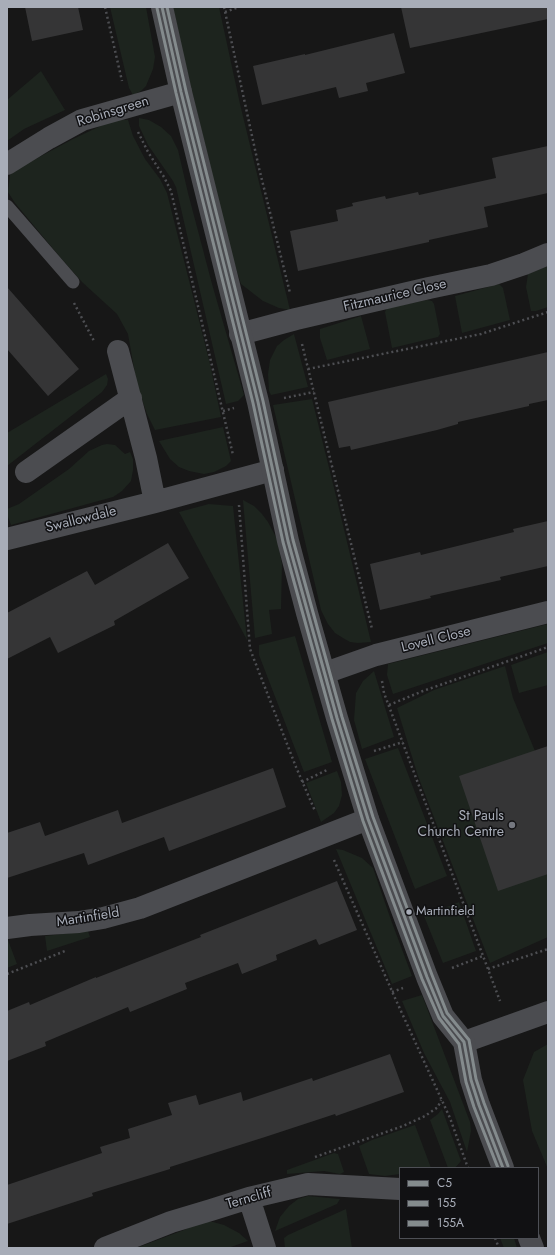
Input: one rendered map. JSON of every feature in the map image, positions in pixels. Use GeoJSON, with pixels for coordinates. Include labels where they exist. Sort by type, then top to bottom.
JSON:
{"type":"FeatureCollection","features":[{"type":"Feature","properties":{"kind":"street"},"geometry":{"type":"LineString","coordinates":[[162,7],[181,92],[258,402],[288,541],[337,718],[368,819],[443,1016],[464,1042],[471,1080],[503,1167]]}},
{"type":"Feature","properties":{"kind":"street","name":"Robinsgreen"},"geometry":{"type":"LineString","coordinates":[[7,164],[82,120],[181,92]]}},
{"type":"Feature","properties":{"kind":"street","name":"Fitzmaurice Close"},"geometry":{"type":"LineString","coordinates":[[240,334],[296,319],[491,275],[548,254]]}},
{"type":"Feature","properties":{"kind":"street"},"geometry":{"type":"LineString","coordinates":[[118,351],[146,458],[155,502]]}},
{"type":"Feature","properties":{"kind":"street"},"geometry":{"type":"LineString","coordinates":[[26,472],[131,398]]}},
{"type":"Feature","properties":{"kind":"street","name":"Swallowdale"},"geometry":{"type":"LineString","coordinates":[[7,539],[155,502],[272,470]]}},
{"type":"Feature","properties":{"kind":"street","name":"Lovell Close"},"geometry":{"type":"LineString","coordinates":[[325,673],[376,655],[548,612]]}},
{"type":"Feature","properties":{"kind":"street","name":"Martinfield"},"geometry":{"type":"LineString","coordinates":[[7,928],[79,922],[140,908],[368,819]]}},
{"type":"Feature","properties":{"kind":"street"},"geometry":{"type":"LineString","coordinates":[[464,1042],[548,1012]]}},
{"type":"Feature","properties":{"kind":"street","name":"Terncliff"},"geometry":{"type":"LineString","coordinates":[[105,1248],[171,1222],[248,1198],[308,1184],[399,1189]]}},
{"type":"Feature","properties":{"kind":"street"},"geometry":{"type":"LineString","coordinates":[[248,1198],[265,1248]]}},
{"type":"Feature","properties":{"kind":"lane"},"geometry":{"type":"LineString","coordinates":[[7,206],[73,282]]}},
{"type":"Feature","properties":{"kind":"path"},"geometry":{"type":"LineString","coordinates":[[105,7],[124,87],[139,135],[171,190],[234,457],[250,649],[296,768],[335,862],[450,1118],[468,1167]]}},
{"type":"Feature","properties":{"kind":"path"},"geometry":{"type":"LineString","coordinates":[[224,7],[259,168],[372,624],[376,655],[384,692],[509,1026]]}},
{"type":"Feature","properties":{"kind":"path"},"geometry":{"type":"LineString","coordinates":[[225,12],[239,7]]}},
{"type":"Feature","properties":{"kind":"path"},"geometry":{"type":"LineString","coordinates":[[73,282],[71,297],[100,352],[118,351]]}},
{"type":"Feature","properties":{"kind":"path"},"geometry":{"type":"LineString","coordinates":[[308,369],[481,334],[548,312]]}},
{"type":"Feature","properties":{"kind":"path"},"geometry":{"type":"LineString","coordinates":[[389,705],[423,691],[548,647]]}},
{"type":"Feature","properties":{"kind":"path"},"geometry":{"type":"LineString","coordinates":[[488,969],[548,949]]}},
{"type":"Feature","properties":{"kind":"path"},"geometry":{"type":"LineString","coordinates":[[308,1159],[426,1116],[438,1107],[441,1100]]}},
{"type":"Feature","properties":{"kind":"shaded area"},"geometry":{"type":"Polygon","coordinates":[[[110,7],[146,7],[155,57],[153,69],[146,86],[141,91],[133,95],[129,88],[110,7]]]}},
{"type":"Feature","properties":{"kind":"shaded area"},"geometry":{"type":"Polygon","coordinates":[[[173,7],[219,7],[240,104],[290,310],[279,308],[263,301],[241,284],[232,256],[173,7]]]}},
{"type":"Feature","properties":{"kind":"shaded area"},"geometry":{"type":"Polygon","coordinates":[[[41,71],[65,110],[24,129],[7,141],[7,100],[41,71]]]}},
{"type":"Feature","properties":{"kind":"shaded area"},"geometry":{"type":"Polygon","coordinates":[[[139,118],[149,120],[161,127],[171,136],[178,150],[212,284],[244,395],[238,401],[226,404],[176,187],[148,145],[139,126],[139,118]]]}},
{"type":"Feature","properties":{"kind":"shaded area"},"geometry":{"type":"Polygon","coordinates":[[[116,120],[128,120],[133,136],[145,159],[160,179],[167,193],[210,364],[221,417],[155,430],[147,414],[137,385],[128,334],[117,314],[82,282],[15,203],[8,192],[10,175],[13,171],[73,139],[116,120]]]}},
{"type":"Feature","properties":{"kind":"shaded area"},"geometry":{"type":"Polygon","coordinates":[[[548,266],[548,307],[531,311],[526,287],[528,274],[548,266]]]}},
{"type":"Feature","properties":{"kind":"shaded area"},"geometry":{"type":"Polygon","coordinates":[[[499,284],[503,288],[510,320],[462,333],[455,296],[499,284]]]}},
{"type":"Feature","properties":{"kind":"shaded area"},"geometry":{"type":"Polygon","coordinates":[[[427,300],[432,301],[434,304],[440,334],[438,337],[392,348],[385,312],[387,308],[427,300]]]}},
{"type":"Feature","properties":{"kind":"shaded area"},"geometry":{"type":"Polygon","coordinates":[[[361,316],[370,349],[327,360],[320,338],[320,329],[361,316]]]}},
{"type":"Feature","properties":{"kind":"shaded area"},"geometry":{"type":"Polygon","coordinates":[[[294,334],[308,387],[271,395],[269,391],[268,374],[270,360],[277,346],[294,334]]]}},
{"type":"Feature","properties":{"kind":"shaded area"},"geometry":{"type":"Polygon","coordinates":[[[106,374],[108,379],[107,385],[102,392],[7,466],[7,433],[106,374]]]}},
{"type":"Feature","properties":{"kind":"shaded area"},"geometry":{"type":"Polygon","coordinates":[[[312,399],[371,642],[350,642],[335,633],[328,624],[321,610],[273,405],[312,399]]]}},
{"type":"Feature","properties":{"kind":"shaded area"},"geometry":{"type":"Polygon","coordinates":[[[223,427],[231,461],[226,466],[214,472],[204,474],[179,467],[170,459],[159,441],[223,427]]]}},
{"type":"Feature","properties":{"kind":"shaded area"},"geometry":{"type":"Polygon","coordinates":[[[107,444],[115,445],[125,454],[130,452],[133,459],[131,481],[122,491],[113,497],[11,525],[7,514],[7,509],[19,504],[69,469],[89,451],[107,444]]]}},
{"type":"Feature","properties":{"kind":"shaded area"},"geometry":{"type":"Polygon","coordinates":[[[243,500],[254,506],[268,522],[277,539],[282,564],[281,609],[269,610],[272,634],[255,638],[243,500]]]}},
{"type":"Feature","properties":{"kind":"shaded area"},"geometry":{"type":"Polygon","coordinates":[[[209,504],[233,506],[247,640],[179,512],[209,504]]]}},
{"type":"Feature","properties":{"kind":"shaded area"},"geometry":{"type":"Polygon","coordinates":[[[548,624],[548,643],[393,694],[387,675],[388,664],[548,624]]]}},
{"type":"Feature","properties":{"kind":"shaded area"},"geometry":{"type":"Polygon","coordinates":[[[295,636],[332,762],[304,772],[259,655],[259,645],[295,636]]]}},
{"type":"Feature","properties":{"kind":"shaded area"},"geometry":{"type":"Polygon","coordinates":[[[548,652],[548,685],[519,693],[511,665],[548,652]]]}},
{"type":"Feature","properties":{"kind":"shaded area"},"geometry":{"type":"Polygon","coordinates":[[[505,666],[513,698],[535,751],[548,874],[548,937],[490,963],[418,776],[397,708],[434,690],[505,666]]]}},
{"type":"Feature","properties":{"kind":"shaded area"},"geometry":{"type":"Polygon","coordinates":[[[374,671],[394,737],[362,749],[354,720],[356,693],[363,681],[374,671]]]}},
{"type":"Feature","properties":{"kind":"shaded area"},"geometry":{"type":"Polygon","coordinates":[[[398,748],[447,876],[415,889],[365,759],[398,748]]]}},
{"type":"Feature","properties":{"kind":"shaded area"},"geometry":{"type":"Polygon","coordinates":[[[337,771],[341,782],[342,795],[339,806],[334,813],[321,822],[306,783],[337,771]]]}},
{"type":"Feature","properties":{"kind":"shaded area"},"geometry":{"type":"Polygon","coordinates":[[[336,849],[343,850],[362,858],[373,868],[412,976],[392,984],[336,849]]]}},
{"type":"Feature","properties":{"kind":"shaded area"},"geometry":{"type":"Polygon","coordinates":[[[459,902],[476,951],[443,963],[424,916],[459,902]]]}},
{"type":"Feature","properties":{"kind":"shaded area"},"geometry":{"type":"Polygon","coordinates":[[[88,931],[90,937],[47,951],[45,936],[88,931]]]}},
{"type":"Feature","properties":{"kind":"shaded area"},"geometry":{"type":"Polygon","coordinates":[[[8,940],[17,964],[7,968],[7,941],[8,940]]]}},
{"type":"Feature","properties":{"kind":"shaded area"},"geometry":{"type":"Polygon","coordinates":[[[422,995],[470,1122],[471,1131],[467,1152],[450,1102],[424,1053],[402,1001],[422,995]]]}},
{"type":"Feature","properties":{"kind":"shaded area"},"geometry":{"type":"Polygon","coordinates":[[[548,1044],[548,1169],[532,1131],[523,1080],[534,1052],[548,1044]]]}},
{"type":"Feature","properties":{"kind":"shaded area"},"geometry":{"type":"Polygon","coordinates":[[[442,1109],[461,1161],[456,1167],[448,1167],[430,1120],[442,1109]]]}},
{"type":"Feature","properties":{"kind":"shaded area"},"geometry":{"type":"Polygon","coordinates":[[[415,1125],[431,1167],[399,1167],[399,1174],[385,1176],[369,1174],[359,1146],[415,1125]]]}},
{"type":"Feature","properties":{"kind":"shaded area"},"geometry":{"type":"Polygon","coordinates":[[[334,1153],[338,1154],[344,1172],[340,1174],[324,1171],[287,1174],[287,1170],[334,1153]]]}},
{"type":"Feature","properties":{"kind":"shaded area"},"geometry":{"type":"Polygon","coordinates":[[[308,1196],[340,1199],[337,1204],[275,1231],[280,1217],[289,1206],[298,1199],[308,1196]]]}},
{"type":"Feature","properties":{"kind":"shaded area"},"geometry":{"type":"Polygon","coordinates":[[[346,1209],[352,1248],[285,1248],[284,1238],[288,1235],[346,1209]]]}},
{"type":"Feature","properties":{"kind":"shaded area"},"geometry":{"type":"Polygon","coordinates":[[[202,1221],[224,1225],[239,1233],[248,1241],[228,1248],[136,1248],[184,1230],[202,1221]]]}},
{"type":"Feature","properties":{"kind":"shaded area"},"geometry":{"type":"Polygon","coordinates":[[[500,1239],[514,1239],[517,1248],[504,1248],[500,1239]]]}},
{"type":"Feature","properties":{"kind":"building"},"geometry":{"type":"Polygon","coordinates":[[[25,7],[78,7],[83,30],[32,41],[25,7]]]}},
{"type":"Feature","properties":{"kind":"building"},"geometry":{"type":"Polygon","coordinates":[[[401,7],[548,7],[548,19],[410,48],[401,7]]]}},
{"type":"Feature","properties":{"kind":"building"},"geometry":{"type":"Polygon","coordinates":[[[394,33],[405,73],[366,83],[368,91],[339,98],[336,87],[262,105],[253,66],[394,33]]]}},
{"type":"Feature","properties":{"kind":"building"},"geometry":{"type":"Polygon","coordinates":[[[548,146],[548,193],[484,207],[488,227],[429,240],[429,242],[298,271],[290,231],[338,221],[336,210],[353,206],[352,203],[385,196],[386,199],[418,192],[419,195],[496,178],[492,158],[548,146]]]}},
{"type":"Feature","properties":{"kind":"building"},"geometry":{"type":"Polygon","coordinates":[[[7,287],[79,369],[48,396],[7,349],[7,287]]]}},
{"type":"Feature","properties":{"kind":"building"},"geometry":{"type":"Polygon","coordinates":[[[548,352],[548,400],[529,404],[529,406],[458,422],[458,424],[437,430],[351,450],[350,446],[339,448],[328,402],[548,352]]]}},
{"type":"Feature","properties":{"kind":"building"},"geometry":{"type":"Polygon","coordinates":[[[548,521],[548,566],[500,577],[501,580],[430,596],[431,598],[380,610],[370,564],[420,552],[421,555],[514,532],[513,529],[548,521]]]}},
{"type":"Feature","properties":{"kind":"building"},"geometry":{"type":"Polygon","coordinates":[[[168,543],[189,578],[114,621],[115,625],[58,653],[50,637],[7,659],[7,613],[87,571],[95,585],[168,543]]]}},
{"type":"Feature","properties":{"kind":"building","name":"St Pauls Church Centre"},"geometry":{"type":"Polygon","coordinates":[[[548,746],[548,874],[498,891],[459,776],[548,746]]]}},
{"type":"Feature","properties":{"kind":"building"},"geometry":{"type":"Polygon","coordinates":[[[273,768],[286,807],[169,851],[164,837],[88,865],[84,853],[7,878],[7,833],[40,822],[45,836],[118,810],[122,823],[273,768]]]}},
{"type":"Feature","properties":{"kind":"building"},"geometry":{"type":"Polygon","coordinates":[[[337,881],[357,930],[319,945],[316,939],[276,955],[277,960],[242,974],[238,963],[185,983],[187,989],[130,1012],[128,1007],[45,1042],[46,1046],[7,1061],[7,1011],[29,1002],[30,1005],[96,977],[201,937],[200,935],[337,881]]]}},
{"type":"Feature","properties":{"kind":"building"},"geometry":{"type":"Polygon","coordinates":[[[390,1054],[404,1092],[336,1116],[335,1114],[170,1167],[170,1169],[92,1193],[93,1196],[7,1224],[7,1185],[102,1153],[100,1147],[130,1138],[128,1129],[172,1115],[168,1103],[196,1095],[199,1105],[241,1092],[243,1101],[312,1078],[313,1081],[390,1054]]]}},
{"type":"Feature","properties":{"kind":"transit line","name":"C5"},"geometry":{"type":"LineString","coordinates":[[162,7],[181,92],[258,402],[288,541],[337,718],[368,819],[427,977],[443,1016],[464,1042],[471,1080],[503,1167]]}},
{"type":"Feature","properties":{"kind":"transit line","name":"155A"},"geometry":{"type":"LineString","coordinates":[[167,7],[186,91],[263,401],[293,540],[342,717],[373,817],[432,975],[447,1013],[469,1040],[476,1079],[508,1166]]}},
{"type":"Feature","properties":{"kind":"transit line","name":"155"},"geometry":{"type":"LineString","coordinates":[[157,8],[176,93],[253,403],[283,542],[332,719],[363,821],[422,979],[439,1018],[459,1044],[466,1082],[474,1107],[498,1167]]}},
{"type":"Feature","properties":{"kind":"place","name":"St Pauls Church Centre"},"geometry":{"type":"Point","coordinates":[512,825]}},
{"type":"Feature","properties":{"kind":"place","name":"Martinfield"},"geometry":{"type":"Point","coordinates":[409,912]}}]}
